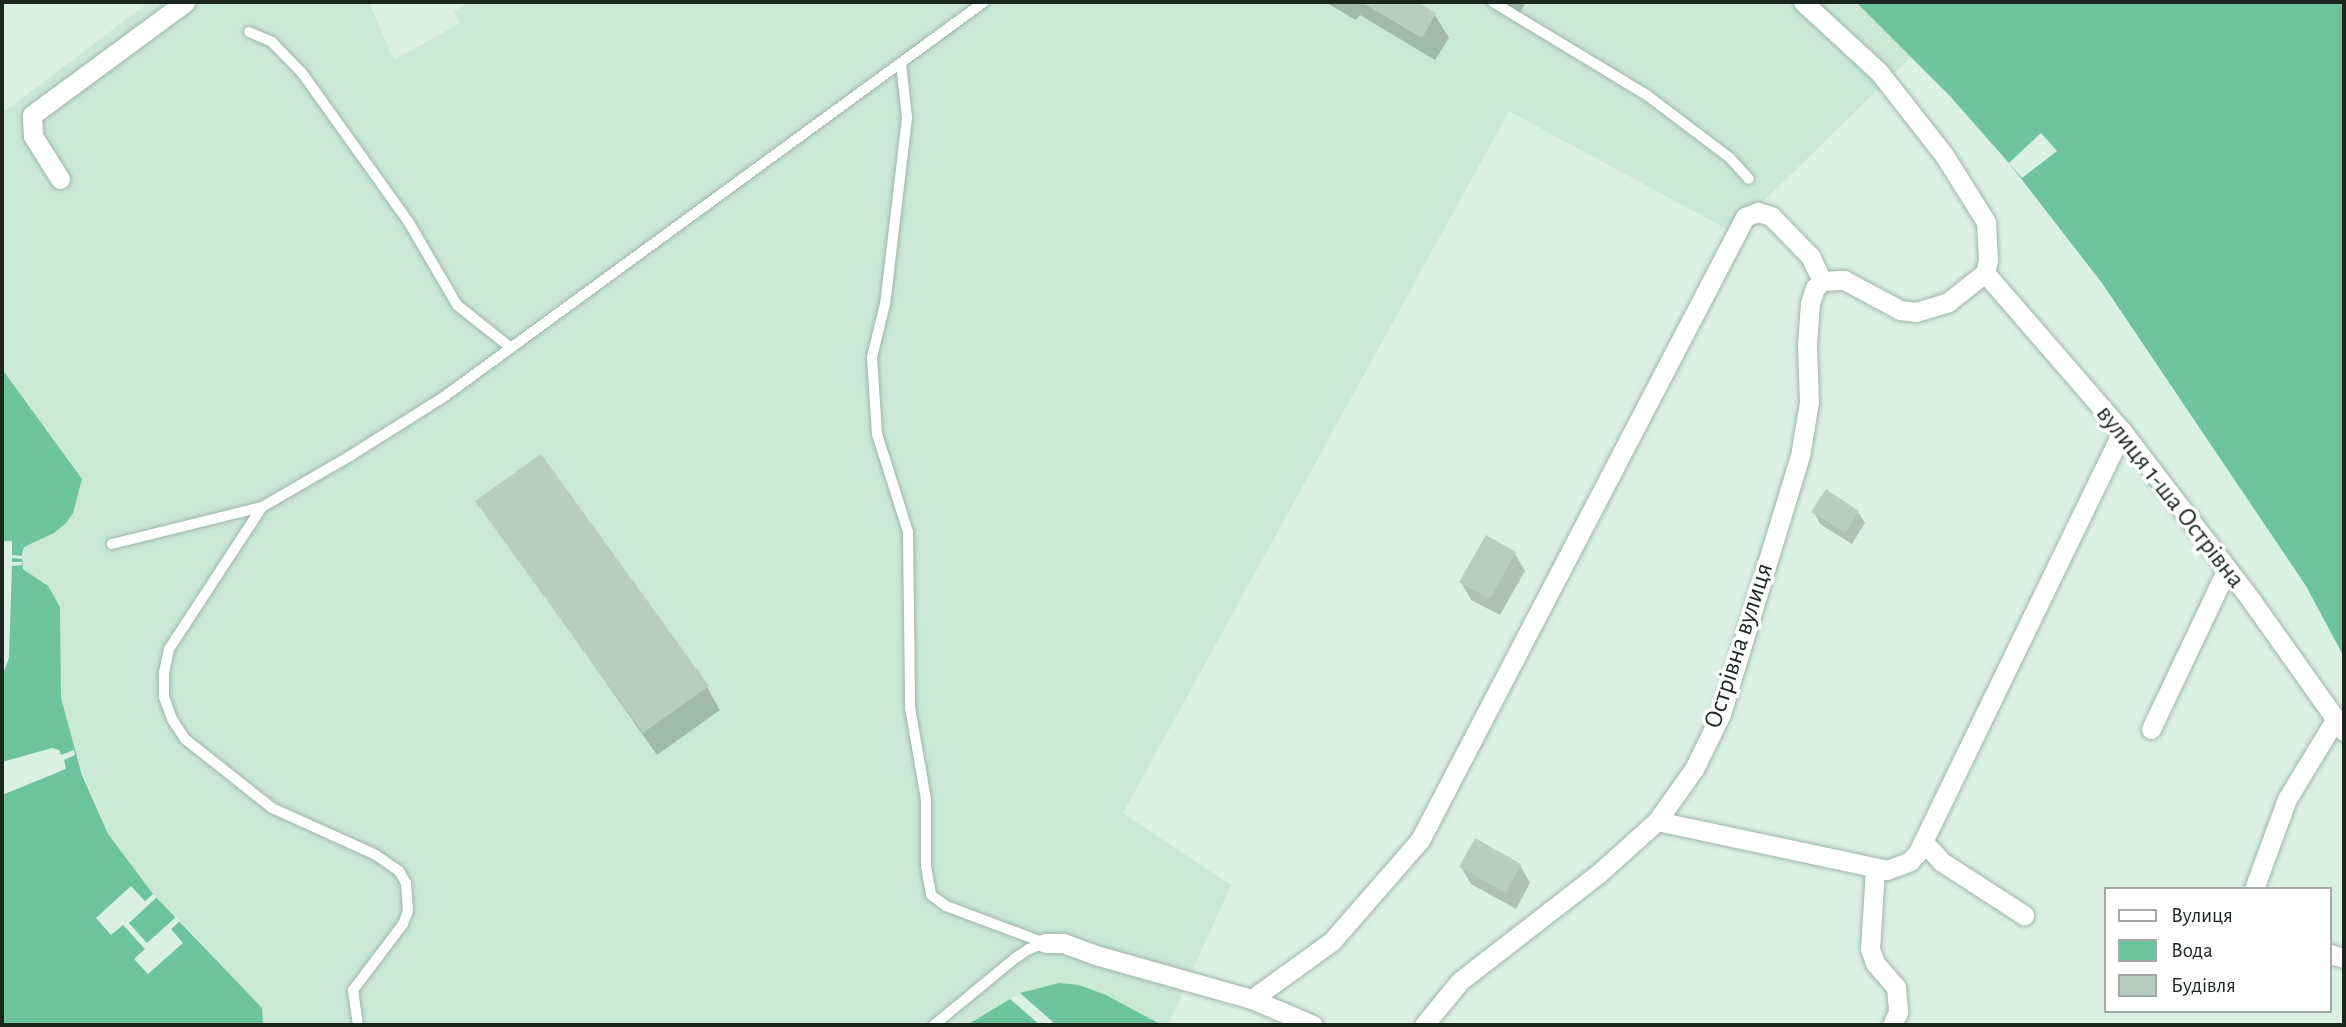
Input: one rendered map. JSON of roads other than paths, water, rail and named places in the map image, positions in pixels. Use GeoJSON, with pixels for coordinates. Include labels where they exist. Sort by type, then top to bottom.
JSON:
{"type":"FeatureCollection","features":[{"type":"Feature","properties":{"kind":"street"},"geometry":{"type":"LineString","coordinates":[[60,179],[33,136],[32,115],[185,2]]}},
{"type":"Feature","properties":{"kind":"street"},"geometry":{"type":"LineString","coordinates":[[1252,999],[1332,941],[1420,840],[1745,217],[1758,212],[1770,216],[1810,256],[1822,281],[1844,280],[1899,310],[1933,310],[1948,302],[1985,272],[1988,260],[1986,222],[1944,155],[1878,72],[1803,2]]}},
{"type":"Feature","properties":{"kind":"street","name":"вулиця 1-ша Острівна"},"geometry":{"type":"LineString","coordinates":[[1985,272],[2122,431],[2226,571],[2251,600],[2339,725]]}},
{"type":"Feature","properties":{"kind":"street","name":"Острівна вулиця"},"geometry":{"type":"LineString","coordinates":[[1424,1025],[1460,981],[1598,874],[1657,821],[1694,769],[1721,714],[1800,456],[1810,402],[1807,345],[1811,295],[1822,281]]}},
{"type":"Feature","properties":{"kind":"street"},"geometry":{"type":"LineString","coordinates":[[1657,821],[1858,861],[1887,870],[1910,862],[1923,841],[2122,431]]}},
{"type":"Feature","properties":{"kind":"street"},"geometry":{"type":"LineString","coordinates":[[2151,729],[2226,571]]}},
{"type":"Feature","properties":{"kind":"street"},"geometry":{"type":"LineString","coordinates":[[2255,887],[2287,799],[2339,725]]}},
{"type":"Feature","properties":{"kind":"street"},"geometry":{"type":"LineString","coordinates":[[1923,841],[1942,862],[2024,915]]}},
{"type":"Feature","properties":{"kind":"street"},"geometry":{"type":"LineString","coordinates":[[1875,868],[1870,949],[1875,963],[1896,987],[1898,1012],[1893,1025]]}},
{"type":"Feature","properties":{"kind":"street"},"geometry":{"type":"LineString","coordinates":[[1045,943],[1063,943],[1098,956],[1252,999],[1313,1025]]}},
{"type":"Feature","properties":{"kind":"lane"},"geometry":{"type":"LineString","coordinates":[[112,544],[261,507],[435,403],[984,2]]}},
{"type":"Feature","properties":{"kind":"lane"},"geometry":{"type":"LineString","coordinates":[[1493,2],[1648,96],[1730,158],[1749,179]]}},
{"type":"Feature","properties":{"kind":"lane"},"geometry":{"type":"LineString","coordinates":[[249,32],[272,42],[302,73],[408,221],[457,305],[511,348]]}},
{"type":"Feature","properties":{"kind":"lane"},"geometry":{"type":"LineString","coordinates":[[901,63],[907,118],[885,304],[872,357],[877,433],[908,532],[910,707],[926,800],[926,866],[931,895],[946,906],[1045,943]]}},
{"type":"Feature","properties":{"kind":"lane"},"geometry":{"type":"LineString","coordinates":[[261,507],[169,649],[163,673],[164,697],[172,719],[185,739],[272,808],[376,855],[399,871],[409,897],[408,911],[403,924],[353,990],[353,1010],[358,1025]]}},
{"type":"Feature","properties":{"kind":"lane"},"geometry":{"type":"LineString","coordinates":[[934,1025],[1014,959],[1045,943]]}},
{"type":"Feature","properties":{"kind":"water"},"geometry":{"type":"Polygon","coordinates":[[[1856,2],[2344,2],[2344,657],[2306,586],[2102,283],[2009,163],[1948,94],[1856,2]]]}},
{"type":"Feature","properties":{"kind":"water"},"geometry":{"type":"Polygon","coordinates":[[[2,369],[82,479],[73,513],[66,523],[54,533],[24,547],[22,554],[23,569],[48,586],[60,607],[61,698],[82,775],[108,834],[153,894],[262,1008],[263,1025],[2,1025],[2,369]]]}},
{"type":"Feature","properties":{"kind":"water"},"geometry":{"type":"Polygon","coordinates":[[[1059,983],[1079,985],[1106,995],[1162,1025],[967,1025],[1020,993],[1059,983]]]}}]}
